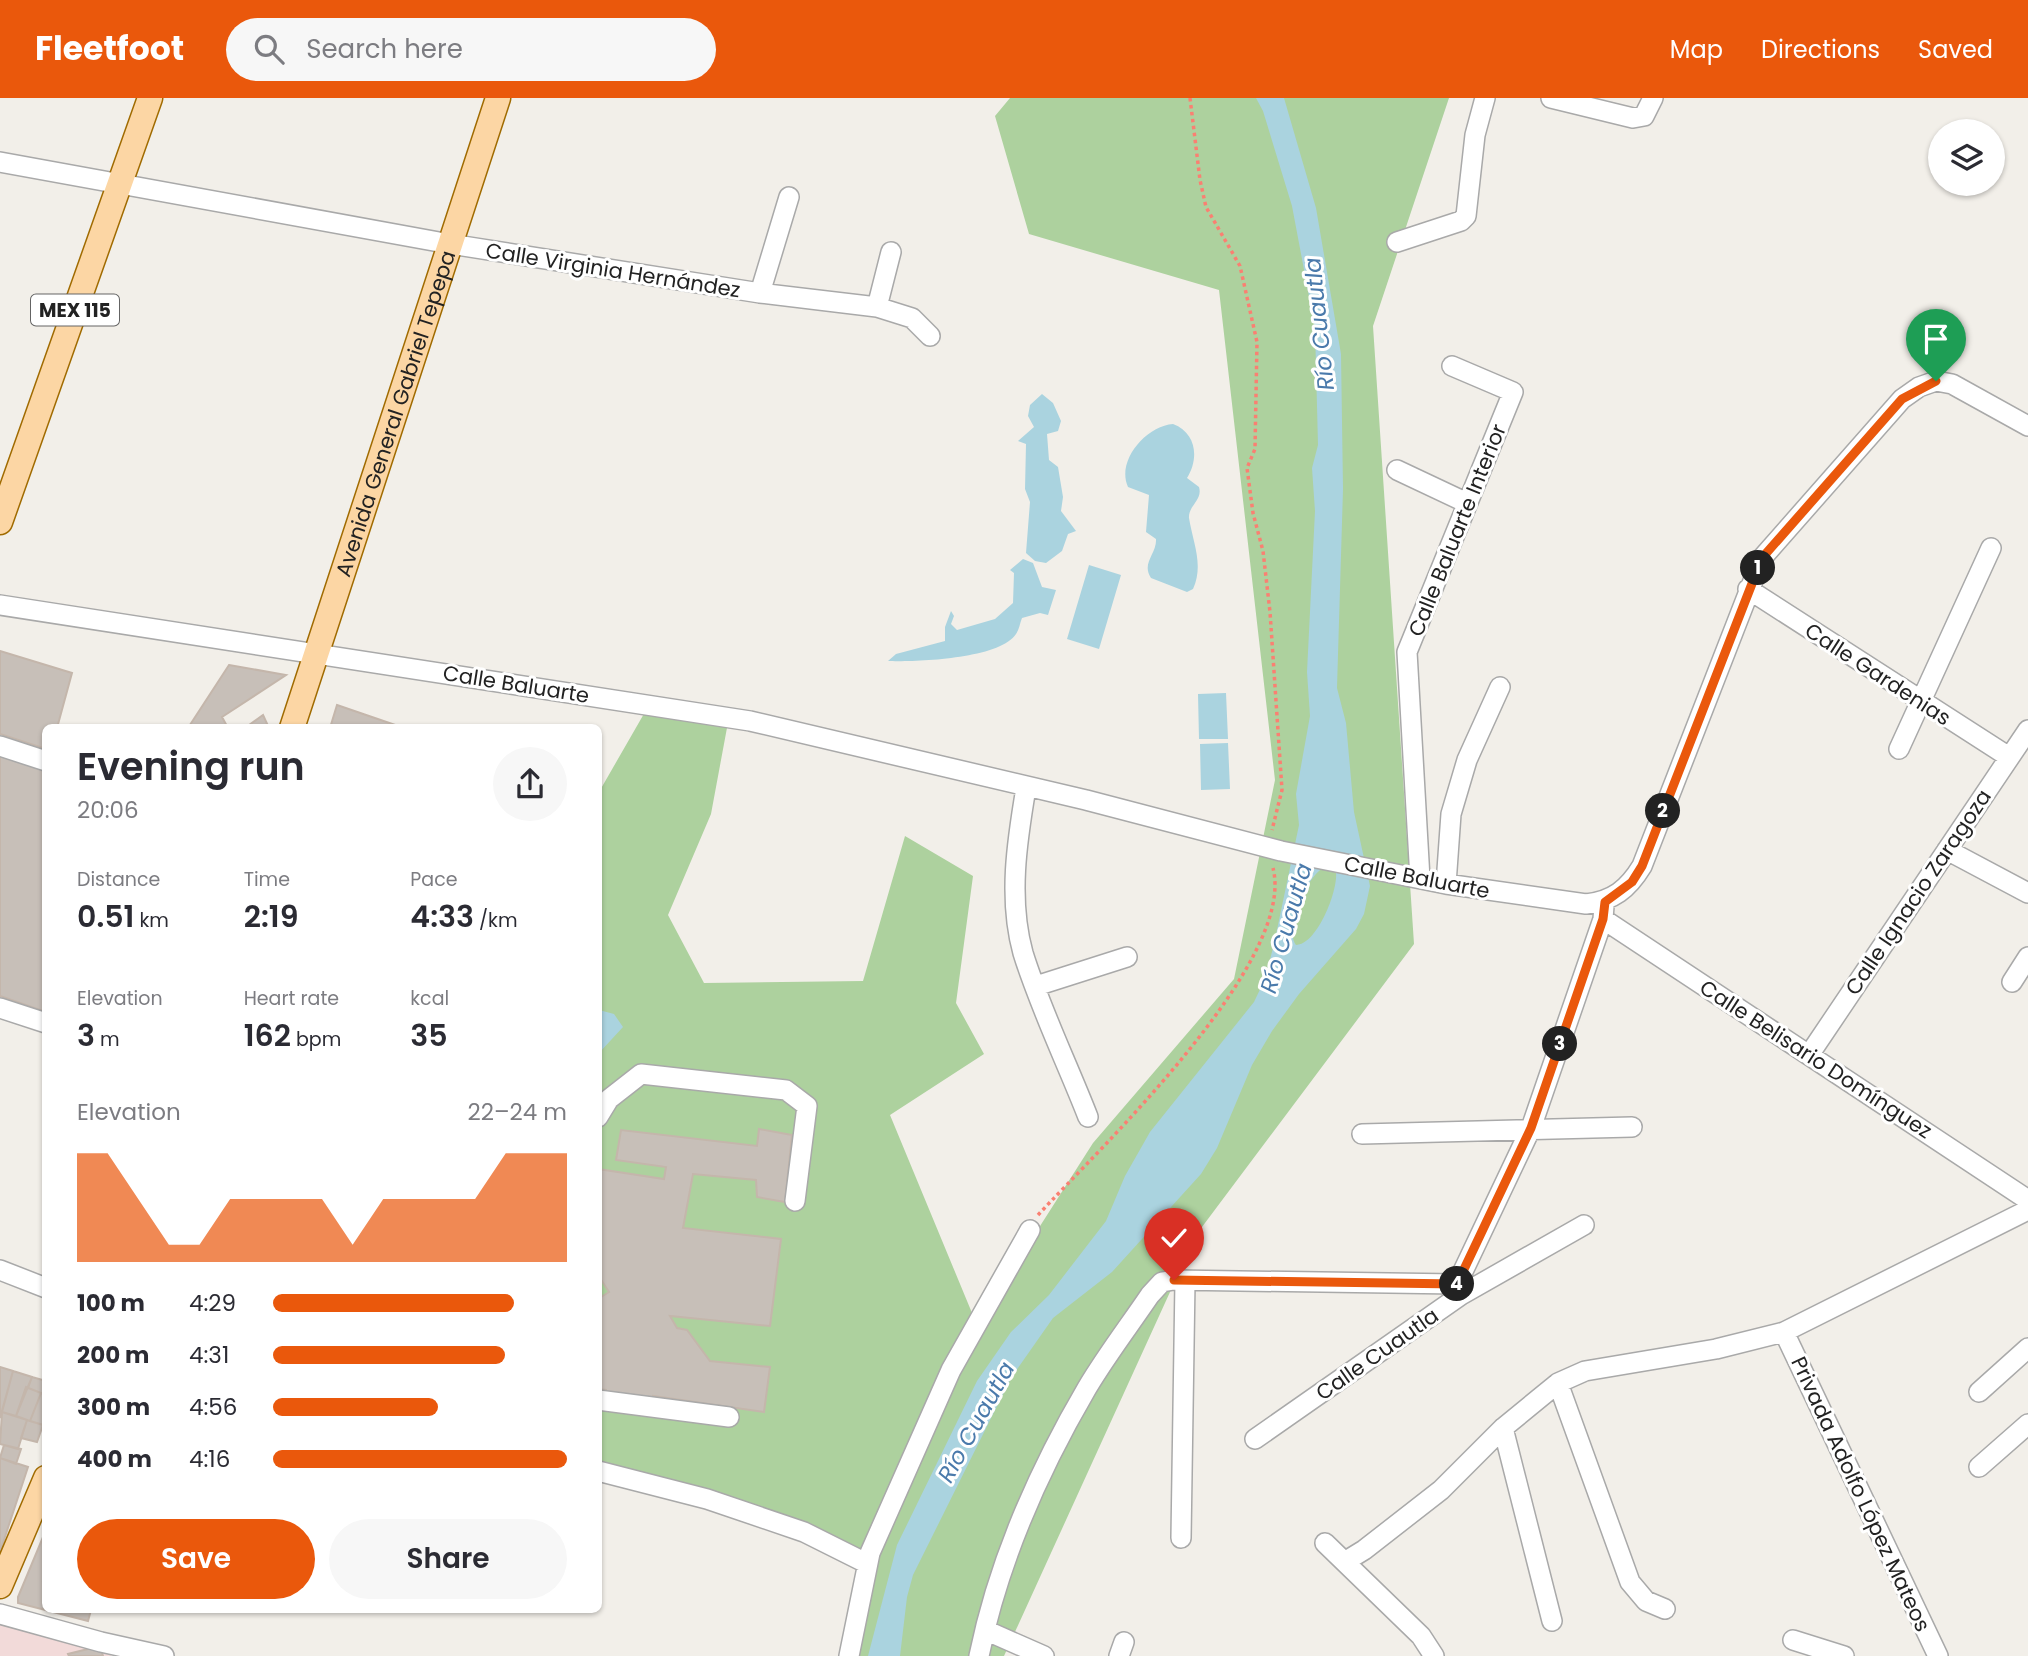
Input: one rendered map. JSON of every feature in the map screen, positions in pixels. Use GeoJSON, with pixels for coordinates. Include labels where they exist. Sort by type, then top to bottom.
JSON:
{"type":"FeatureCollection","features":[{"type":"Feature","properties":{"kind":"main road","name":"MEX 115"},"geometry":{"type":"LineString","coordinates":[[0,522],[150,98]]}},
{"type":"Feature","properties":{"kind":"main road","name":"Avenida General Gabriel Tepepa"},"geometry":{"type":"LineString","coordinates":[[293,724],[498,98]]}},
{"type":"Feature","properties":{"kind":"main road"},"geometry":{"type":"LineString","coordinates":[[0,1586],[42,1487]]}},
{"type":"Feature","properties":{"kind":"street"},"geometry":{"type":"LineString","coordinates":[[1397,242],[1461,221],[1466,216],[1475,135],[1485,98]]}},
{"type":"Feature","properties":{"kind":"street"},"geometry":{"type":"LineString","coordinates":[[1551,98],[1633,118],[1644,116],[1653,98]]}},
{"type":"Feature","properties":{"kind":"street","name":"Calle Virginia Hernández"},"geometry":{"type":"LineString","coordinates":[[0,162],[450,244],[760,293],[877,307],[912,318],[930,336]]}},
{"type":"Feature","properties":{"kind":"street"},"geometry":{"type":"LineString","coordinates":[[760,293],[789,197]]}},
{"type":"Feature","properties":{"kind":"street"},"geometry":{"type":"LineString","coordinates":[[877,307],[891,251]]}},
{"type":"Feature","properties":{"kind":"street","name":"Calle Baluarte Interior"},"geometry":{"type":"LineString","coordinates":[[1420,879],[1408,652],[1513,392],[1452,366]]}},
{"type":"Feature","properties":{"kind":"street"},"geometry":{"type":"LineString","coordinates":[[1604,910],[1632,882],[1642,866],[1762,558],[1902,399],[1919,387],[1936,381],[1952,384],[2028,426]]}},
{"type":"Feature","properties":{"kind":"street"},"geometry":{"type":"LineString","coordinates":[[1397,470],[1467,503]]}},
{"type":"Feature","properties":{"kind":"street"},"geometry":{"type":"LineString","coordinates":[[1899,749],[1992,548]]}},
{"type":"Feature","properties":{"kind":"street","name":"Calle Gardenias"},"geometry":{"type":"LineString","coordinates":[[1748,589],[2009,757]]}},
{"type":"Feature","properties":{"kind":"street","name":"Calle Baluarte"},"geometry":{"type":"LineString","coordinates":[[0,605],[750,721],[1086,800],[1274,849],[1446,884],[1604,910]]}},
{"type":"Feature","properties":{"kind":"street"},"geometry":{"type":"LineString","coordinates":[[1446,884],[1451,814],[1467,760],[1500,687]]}},
{"type":"Feature","properties":{"kind":"street","name":"Calle Ignacio Zaragoza"},"geometry":{"type":"LineString","coordinates":[[1809,1055],[2028,730]]}},
{"type":"Feature","properties":{"kind":"street"},"geometry":{"type":"LineString","coordinates":[[0,746],[42,760]]}},
{"type":"Feature","properties":{"kind":"street"},"geometry":{"type":"LineString","coordinates":[[1026,788],[1016,845],[1016,907],[1023,952],[1088,1117]]}},
{"type":"Feature","properties":{"kind":"street"},"geometry":{"type":"LineString","coordinates":[[1947,850],[2028,892]]}},
{"type":"Feature","properties":{"kind":"street","name":"Calle Belisario Domínguez"},"geometry":{"type":"LineString","coordinates":[[1604,910],[1809,1055],[2028,1200]]}},
{"type":"Feature","properties":{"kind":"street","name":"Calle Cuautla"},"geometry":{"type":"LineString","coordinates":[[1255,1439],[1459,1290],[1531,1128],[1604,910]]}},
{"type":"Feature","properties":{"kind":"street"},"geometry":{"type":"LineString","coordinates":[[1036,986],[1128,957]]}},
{"type":"Feature","properties":{"kind":"street"},"geometry":{"type":"LineString","coordinates":[[2011,982],[2028,957]]}},
{"type":"Feature","properties":{"kind":"street"},"geometry":{"type":"LineString","coordinates":[[0,1008],[42,1022]]}},
{"type":"Feature","properties":{"kind":"street"},"geometry":{"type":"LineString","coordinates":[[602,1110],[609,1099],[641,1074],[786,1090],[807,1106],[795,1201]]}},
{"type":"Feature","properties":{"kind":"street"},"geometry":{"type":"LineString","coordinates":[[1362,1134],[1632,1127]]}},
{"type":"Feature","properties":{"kind":"street"},"geometry":{"type":"LineString","coordinates":[[1346,1561],[1441,1490],[1503,1428],[1558,1383],[1585,1371],[1716,1349],[1784,1332],[2028,1210]]}},
{"type":"Feature","properties":{"kind":"street"},"geometry":{"type":"LineString","coordinates":[[979,1656],[1024,1512],[1081,1400],[1150,1294],[1162,1282],[1459,1290],[1584,1225]]}},
{"type":"Feature","properties":{"kind":"street"},"geometry":{"type":"LineString","coordinates":[[849,1656],[866,1563],[951,1370],[1030,1230]]}},
{"type":"Feature","properties":{"kind":"street"},"geometry":{"type":"LineString","coordinates":[[0,1270],[42,1286]]}},
{"type":"Feature","properties":{"kind":"street"},"geometry":{"type":"LineString","coordinates":[[1181,1538],[1185,1281]]}},
{"type":"Feature","properties":{"kind":"street","name":"Privada Adolfo López Mateos"},"geometry":{"type":"LineString","coordinates":[[1784,1332],[1938,1656]]}},
{"type":"Feature","properties":{"kind":"street"},"geometry":{"type":"LineString","coordinates":[[1979,1392],[2028,1348]]}},
{"type":"Feature","properties":{"kind":"street"},"geometry":{"type":"LineString","coordinates":[[1558,1383],[1630,1582],[1646,1601],[1665,1609]]}},
{"type":"Feature","properties":{"kind":"street"},"geometry":{"type":"LineString","coordinates":[[602,1401],[729,1417]]}},
{"type":"Feature","properties":{"kind":"street"},"geometry":{"type":"LineString","coordinates":[[1979,1467],[2028,1424]]}},
{"type":"Feature","properties":{"kind":"street"},"geometry":{"type":"LineString","coordinates":[[1503,1428],[1552,1621]]}},
{"type":"Feature","properties":{"kind":"street"},"geometry":{"type":"LineString","coordinates":[[602,1472],[707,1499],[782,1525],[866,1563]]}},
{"type":"Feature","properties":{"kind":"street"},"geometry":{"type":"LineString","coordinates":[[1325,1543],[1421,1636],[1434,1656]]}},
{"type":"Feature","properties":{"kind":"street"},"geometry":{"type":"LineString","coordinates":[[0,1614],[164,1656]]}},
{"type":"Feature","properties":{"kind":"street"},"geometry":{"type":"LineString","coordinates":[[985,1630],[1044,1656]]}},
{"type":"Feature","properties":{"kind":"street"},"geometry":{"type":"LineString","coordinates":[[1793,1640],[1844,1656]]}},
{"type":"Feature","properties":{"kind":"path"},"geometry":{"type":"LineString","coordinates":[[1030,1230],[1037,1215],[1189,1053],[1253,958],[1268,919],[1276,879],[1274,849],[1282,790],[1265,563],[1247,468],[1255,449],[1257,342],[1240,266],[1206,207],[1190,98]]}},
{"type":"Feature","properties":{"kind":"shaded area"},"geometry":{"type":"Polygon","coordinates":[[[0,1614],[108,1644],[111,1656],[0,1656],[0,1614]]]}},
{"type":"Feature","properties":{"kind":"green space"},"geometry":{"type":"Polygon","coordinates":[[[1010,98],[1449,98],[1373,326],[1414,944],[1196,1235],[1004,1656],[850,1656],[870,1553],[602,1472],[602,787],[649,705],[729,717],[711,814],[668,915],[704,983],[863,981],[905,836],[973,876],[956,1003],[984,1054],[890,1115],[977,1325],[1093,1143],[1234,979],[1275,780],[1219,290],[1029,234],[995,116],[1010,98]]]}},
{"type":"Feature","properties":{"kind":"water","name":"Río Cuautla"},"geometry":{"type":"Polygon","coordinates":[[[1256,98],[1284,98],[1316,208],[1341,354],[1343,489],[1337,688],[1346,723],[1354,812],[1370,886],[1364,914],[1356,929],[1299,994],[1272,1031],[1252,1065],[1217,1148],[1201,1174],[1112,1272],[1053,1318],[1011,1378],[913,1575],[907,1597],[900,1656],[868,1656],[897,1545],[977,1381],[1011,1332],[1049,1295],[1106,1221],[1125,1176],[1150,1132],[1254,1002],[1265,979],[1274,944],[1299,825],[1296,794],[1310,716],[1307,672],[1315,511],[1312,468],[1318,445],[1315,328],[1292,206],[1263,111],[1256,98]],[[1328,866],[1313,877],[1306,888],[1295,914],[1293,937],[1296,945],[1304,943],[1311,936],[1325,916],[1334,892],[1336,873],[1328,866]]]}},
{"type":"Feature","properties":{"kind":"water"},"geometry":{"type":"Polygon","coordinates":[[[1042,394],[1053,403],[1061,421],[1058,431],[1047,434],[1049,460],[1058,467],[1063,497],[1061,511],[1076,531],[1068,534],[1062,551],[1046,563],[1035,561],[1026,553],[1030,502],[1025,489],[1026,444],[1018,441],[1034,427],[1028,416],[1030,405],[1042,394]]]}},
{"type":"Feature","properties":{"kind":"water"},"geometry":{"type":"Polygon","coordinates":[[[1173,424],[1187,434],[1194,447],[1193,463],[1187,478],[1199,487],[1200,492],[1189,514],[1198,571],[1193,589],[1187,592],[1151,578],[1148,573],[1148,563],[1156,544],[1156,539],[1146,532],[1149,495],[1128,487],[1125,477],[1126,466],[1136,446],[1153,431],[1173,424]]]}},
{"type":"Feature","properties":{"kind":"water"},"geometry":{"type":"Polygon","coordinates":[[[1023,559],[1033,563],[1042,587],[1056,590],[1048,615],[1040,613],[1022,618],[1016,634],[1007,642],[976,654],[918,661],[888,661],[896,654],[945,641],[945,627],[951,611],[954,616],[951,624],[957,630],[995,619],[1013,603],[1014,573],[1010,570],[1023,559]]]}},
{"type":"Feature","properties":{"kind":"water"},"geometry":{"type":"Polygon","coordinates":[[[1089,565],[1121,575],[1099,649],[1067,639],[1089,565]]]}},
{"type":"Feature","properties":{"kind":"water"},"geometry":{"type":"Polygon","coordinates":[[[1226,693],[1228,739],[1199,739],[1198,694],[1226,693]]]}},
{"type":"Feature","properties":{"kind":"water"},"geometry":{"type":"Polygon","coordinates":[[[1228,743],[1230,789],[1201,790],[1200,744],[1228,743]]]}},
{"type":"Feature","properties":{"kind":"water"},"geometry":{"type":"Polygon","coordinates":[[[602,1011],[614,1014],[623,1027],[602,1050],[602,1011]]]}},
{"type":"Feature","properties":{"kind":"building"},"geometry":{"type":"Polygon","coordinates":[[[0,651],[72,673],[58,724],[42,724],[42,748],[0,734],[0,651]]]}},
{"type":"Feature","properties":{"kind":"building"},"geometry":{"type":"Polygon","coordinates":[[[229,665],[286,675],[222,717],[226,724],[191,724],[229,665]]]}},
{"type":"Feature","properties":{"kind":"building"},"geometry":{"type":"Polygon","coordinates":[[[337,705],[392,724],[331,724],[337,705]]]}},
{"type":"Feature","properties":{"kind":"building"},"geometry":{"type":"Polygon","coordinates":[[[263,715],[267,724],[251,724],[263,715]]]}},
{"type":"Feature","properties":{"kind":"building"},"geometry":{"type":"Polygon","coordinates":[[[0,755],[42,768],[42,1011],[0,996],[0,755]]]}},
{"type":"Feature","properties":{"kind":"building"},"geometry":{"type":"Polygon","coordinates":[[[759,1129],[792,1135],[785,1202],[757,1197],[756,1180],[693,1174],[683,1228],[781,1239],[770,1326],[670,1316],[677,1328],[687,1330],[710,1361],[770,1367],[764,1412],[653,1396],[650,1413],[605,1407],[606,1390],[602,1390],[602,1296],[609,1292],[602,1281],[602,1170],[664,1179],[666,1167],[616,1160],[621,1130],[757,1146],[759,1129]]]}},
{"type":"Feature","properties":{"kind":"building"},"geometry":{"type":"Polygon","coordinates":[[[0,1367],[13,1371],[0,1418],[0,1367]]]}},
{"type":"Feature","properties":{"kind":"building"},"geometry":{"type":"Polygon","coordinates":[[[13,1371],[32,1377],[16,1416],[2,1412],[13,1371]]]}},
{"type":"Feature","properties":{"kind":"building"},"geometry":{"type":"Polygon","coordinates":[[[32,1377],[42,1380],[42,1393],[28,1388],[32,1377]]]}},
{"type":"Feature","properties":{"kind":"building"},"geometry":{"type":"Polygon","coordinates":[[[26,1387],[41,1393],[30,1421],[16,1416],[26,1387]]]}},
{"type":"Feature","properties":{"kind":"building"},"geometry":{"type":"Polygon","coordinates":[[[41,1393],[42,1393],[42,1425],[30,1421],[41,1393]]]}},
{"type":"Feature","properties":{"kind":"building"},"geometry":{"type":"Polygon","coordinates":[[[2,1412],[27,1420],[18,1449],[0,1444],[2,1412]]]}},
{"type":"Feature","properties":{"kind":"building"},"geometry":{"type":"Polygon","coordinates":[[[27,1420],[42,1425],[37,1442],[21,1438],[27,1420]]]}},
{"type":"Feature","properties":{"kind":"building"},"geometry":{"type":"Polygon","coordinates":[[[4,1445],[21,1449],[16,1464],[0,1458],[4,1445]]]}},
{"type":"Feature","properties":{"kind":"building"},"geometry":{"type":"Polygon","coordinates":[[[0,1458],[28,1467],[0,1552],[0,1458]]]}},
{"type":"Feature","properties":{"kind":"building"},"geometry":{"type":"Polygon","coordinates":[[[42,1540],[42,1609],[18,1603],[18,1597],[42,1540]]]}},
{"type":"Feature","properties":{"kind":"building"},"geometry":{"type":"Polygon","coordinates":[[[57,1613],[90,1613],[88,1621],[57,1613]]]}},
{"type":"Feature","properties":{"kind":"building"},"geometry":{"type":"Polygon","coordinates":[[[100,1646],[103,1656],[68,1654],[100,1646]]]}},
{"type":"Feature","properties":{"kind":"route"},"geometry":{"type":"LineString","coordinates":[[1174,1280],[1457,1284],[1531,1128],[1603,919],[1605,902],[1632,882],[1642,866],[1762,558],[1902,399],[1919,387],[1936,381]]}}]}
